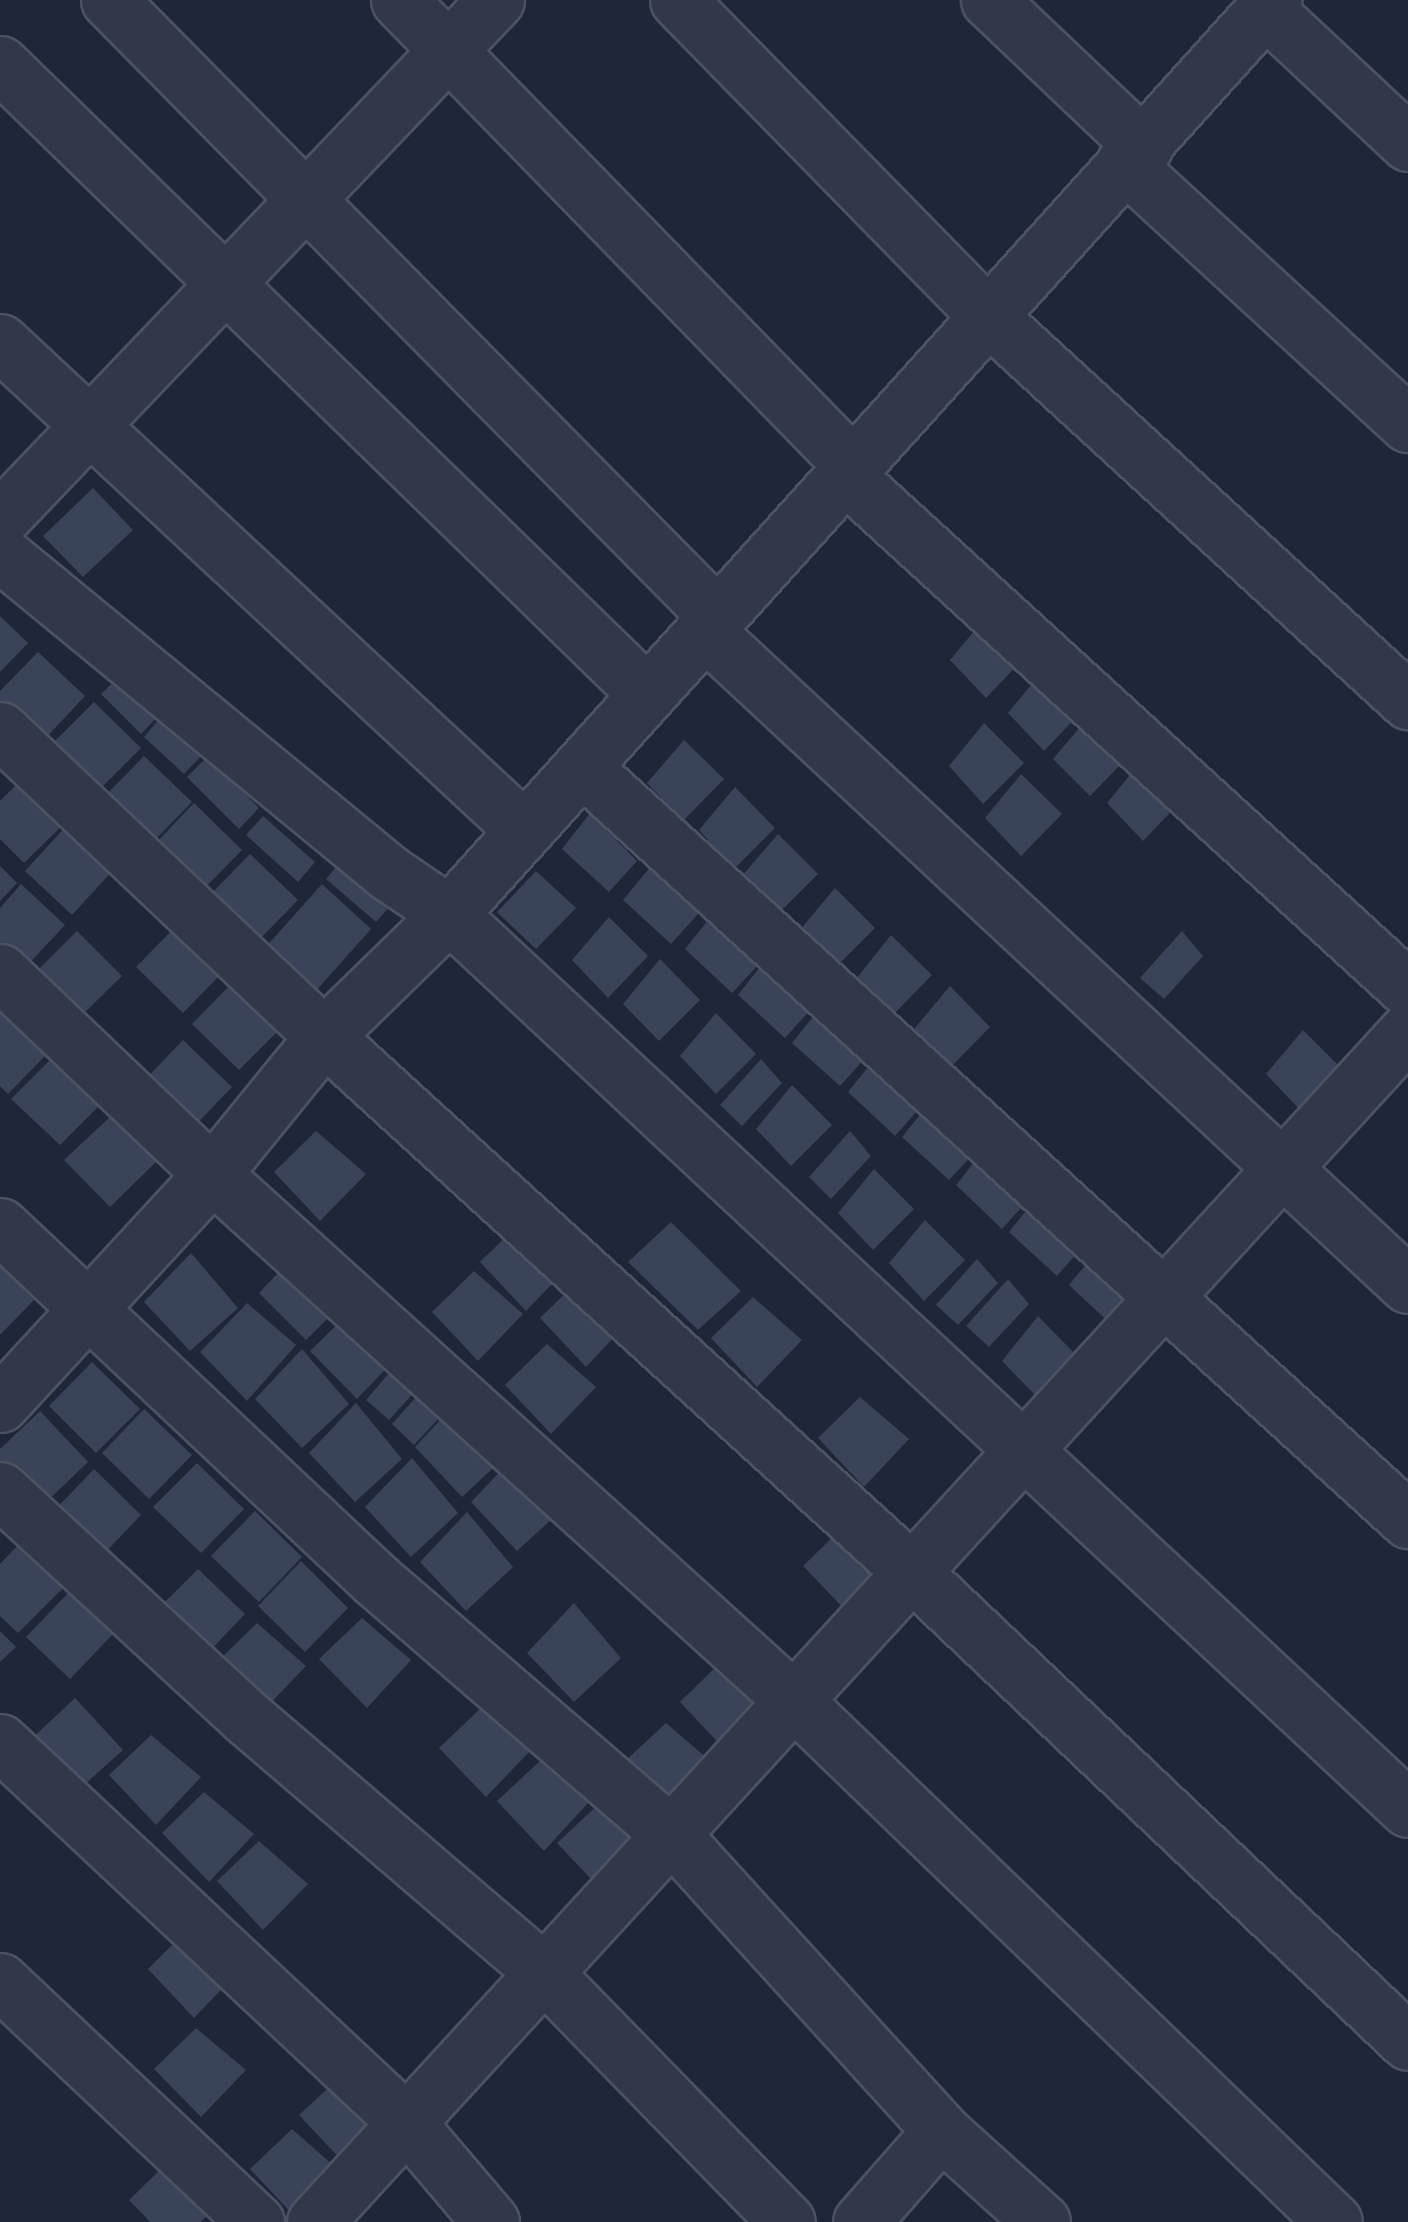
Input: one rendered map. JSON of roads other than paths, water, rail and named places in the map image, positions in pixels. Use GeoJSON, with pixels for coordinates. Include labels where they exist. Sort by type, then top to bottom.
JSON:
{"type":"FeatureCollection","features":[{"type":"Feature","properties":{"kind":"street"},"geometry":{"type":"LineString","coordinates":[[108,0],[307,200],[709,622],[1408,1284]]}},
{"type":"Feature","properties":{"kind":"street"},"geometry":{"type":"LineString","coordinates":[[399,0],[847,468],[1408,989]]}},
{"type":"Feature","properties":{"kind":"street"},"geometry":{"type":"LineString","coordinates":[[0,519],[496,0]]}},
{"type":"Feature","properties":{"kind":"street"},"geometry":{"type":"LineString","coordinates":[[678,0],[986,314],[1408,701]]}},
{"type":"Feature","properties":{"kind":"street"},"geometry":{"type":"LineString","coordinates":[[989,0],[1134,155],[1408,424]]}},
{"type":"Feature","properties":{"kind":"street"},"geometry":{"type":"LineString","coordinates":[[0,1404],[212,1174],[324,1036],[449,914],[847,468],[1269,5],[1408,142]]}},
{"type":"Feature","properties":{"kind":"street"},"geometry":{"type":"LineString","coordinates":[[0,64],[646,693]]}},
{"type":"Feature","properties":{"kind":"street"},"geometry":{"type":"LineString","coordinates":[[0,342],[524,830]]}},
{"type":"Feature","properties":{"kind":"street"},"geometry":{"type":"LineString","coordinates":[[0,553],[389,873],[449,914],[1408,1809]]}},
{"type":"Feature","properties":{"kind":"street"},"geometry":{"type":"LineString","coordinates":[[0,730],[324,1036],[914,1574],[1408,2042]]}},
{"type":"Feature","properties":{"kind":"street"},"geometry":{"type":"LineString","coordinates":[[582,767],[1166,1293],[1408,1520]]}},
{"type":"Feature","properties":{"kind":"street"},"geometry":{"type":"LineString","coordinates":[[0,972],[212,1174],[792,1699],[1334,2222]]}},
{"type":"Feature","properties":{"kind":"street"},"geometry":{"type":"LineString","coordinates":[[315,2222],[673,1836],[792,1699],[1025,1455],[1166,1293],[1408,1031]]}},
{"type":"Feature","properties":{"kind":"street"},"geometry":{"type":"LineString","coordinates":[[0,1226],[376,1580],[673,1836],[941,2131],[1042,2222]]}},
{"type":"Feature","properties":{"kind":"street"},"geometry":{"type":"LineString","coordinates":[[0,1490],[246,1717],[543,1972],[786,2222]]}},
{"type":"Feature","properties":{"kind":"street"},"geometry":{"type":"LineString","coordinates":[[0,1742],[407,2123],[491,2222]]}},
{"type":"Feature","properties":{"kind":"street"},"geometry":{"type":"LineString","coordinates":[[0,1981],[256,2222]]}},
{"type":"Feature","properties":{"kind":"street"},"geometry":{"type":"LineString","coordinates":[[861,2222],[941,2131]]}}]}
